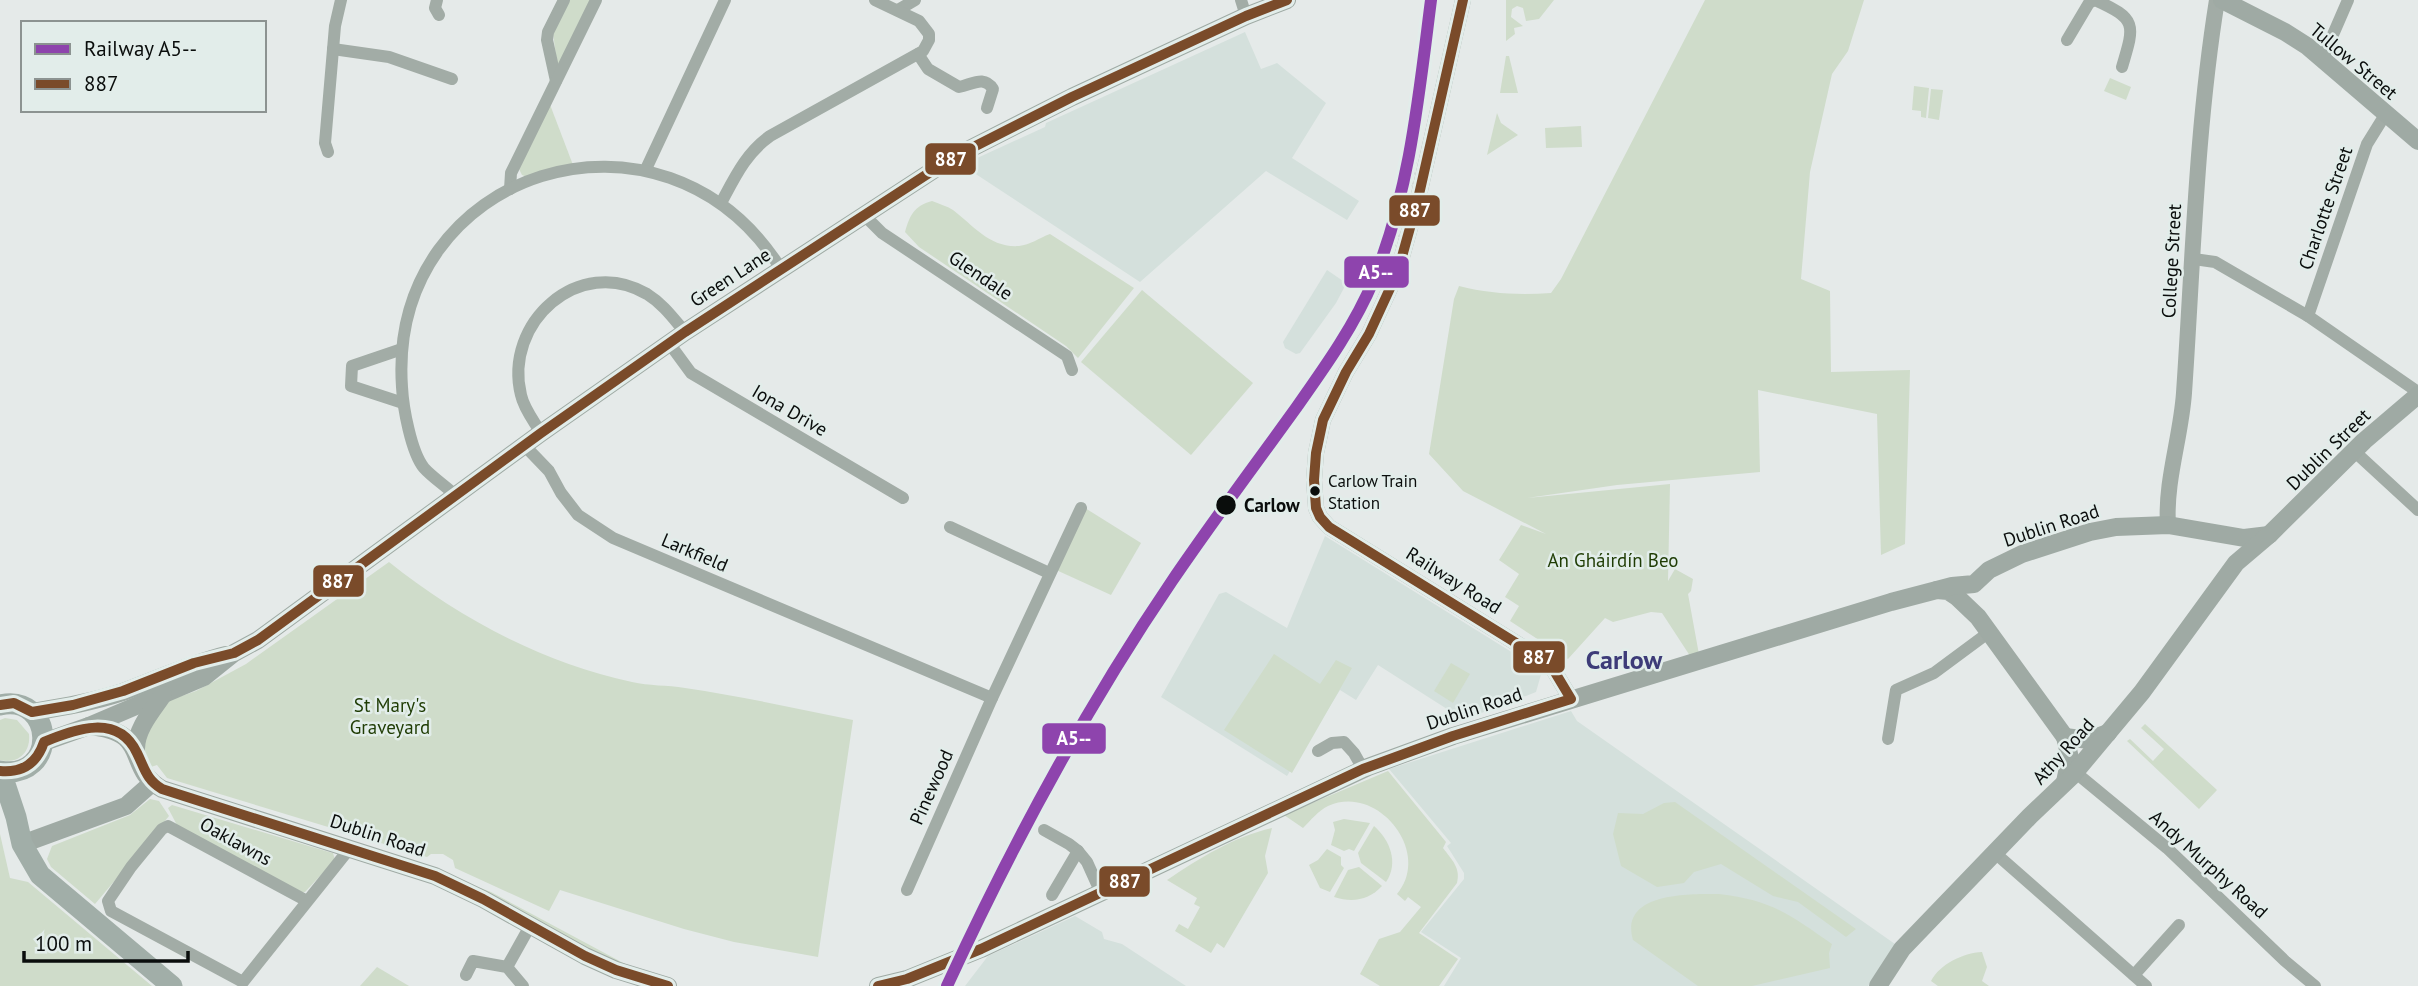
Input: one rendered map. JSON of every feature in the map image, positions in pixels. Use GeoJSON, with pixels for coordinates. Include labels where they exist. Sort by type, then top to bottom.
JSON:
{"type":"FeatureCollection","features":[{"type":"Feature","properties":{"kind":"main road","name":"Green Lane"},"geometry":{"type":"LineString","coordinates":[[234,653],[258,640],[524,445],[669,343],[952,158],[1243,8],[1287,0]]}},
{"type":"Feature","properties":{"kind":"main road","name":"Tullow Street"},"geometry":{"type":"LineString","coordinates":[[2219,0],[2285,32],[2306,46],[2418,141]]}},
{"type":"Feature","properties":{"kind":"main road","name":"Dublin Street"},"geometry":{"type":"LineString","coordinates":[[2269,535],[2354,451],[2418,393]]}},
{"type":"Feature","properties":{"kind":"main road","name":"Dublin Road"},"geometry":{"type":"LineString","coordinates":[[878,986],[907,979],[981,949],[1363,769],[1453,736],[1937,590],[1974,584],[1989,570],[2022,554],[2090,532],[2116,527],[2168,525],[2223,536],[2244,538],[2269,535]]}},
{"type":"Feature","properties":{"kind":"main road","name":"Athy Road"},"geometry":{"type":"LineString","coordinates":[[1878,986],[1902,949],[2070,777],[2142,692],[2236,563],[2269,535]]}},
{"type":"Feature","properties":{"kind":"main road"},"geometry":{"type":"LineString","coordinates":[[2223,536],[2234,551],[2236,563]]}},
{"type":"Feature","properties":{"kind":"main road"},"geometry":{"type":"LineString","coordinates":[[1974,584],[1973,597],[1978,617]]}},
{"type":"Feature","properties":{"kind":"main road"},"geometry":{"type":"LineString","coordinates":[[1937,590],[1957,597],[1978,617],[2065,737],[2070,758],[2070,777]]}},
{"type":"Feature","properties":{"kind":"main road"},"geometry":{"type":"LineString","coordinates":[[32,712],[111,695],[194,663],[234,653]]}},
{"type":"Feature","properties":{"kind":"main road"},"geometry":{"type":"LineString","coordinates":[[44,742],[89,726],[204,677],[234,653]]}},
{"type":"Feature","properties":{"kind":"main road"},"geometry":{"type":"LineString","coordinates":[[22,845],[126,806],[152,783],[145,776],[136,746],[111,695]]}},
{"type":"Feature","properties":{"kind":"main road"},"geometry":{"type":"LineString","coordinates":[[136,746],[147,719],[163,695]]}},
{"type":"Feature","properties":{"kind":"main road"},"geometry":{"type":"LineString","coordinates":[[0,705],[14,704],[32,712],[43,731],[41,752],[29,766],[16,817]]}},
{"type":"Feature","properties":{"kind":"main road"},"geometry":{"type":"LineString","coordinates":[[89,726],[109,728],[122,734],[136,746]]}},
{"type":"Feature","properties":{"kind":"main road"},"geometry":{"type":"LineString","coordinates":[[2065,737],[2089,740],[2108,733]]}},
{"type":"Feature","properties":{"kind":"main road"},"geometry":{"type":"LineString","coordinates":[[29,766],[11,773],[1,772],[22,845],[40,875],[172,986]]}},
{"type":"Feature","properties":{"kind":"main road","name":"Dublin Road"},"geometry":{"type":"LineString","coordinates":[[152,783],[183,796],[435,876],[616,970],[668,986]]}},
{"type":"Feature","properties":{"kind":"street"},"geometry":{"type":"LineString","coordinates":[[328,152],[325,143],[335,18],[341,0]]}},
{"type":"Feature","properties":{"kind":"street"},"geometry":{"type":"LineString","coordinates":[[438,0],[435,8],[439,15]]}},
{"type":"Feature","properties":{"kind":"street"},"geometry":{"type":"LineString","coordinates":[[556,82],[547,40],[548,32],[564,0]]}},
{"type":"Feature","properties":{"kind":"street"},"geometry":{"type":"LineString","coordinates":[[510,189],[511,173],[596,0]]}},
{"type":"Feature","properties":{"kind":"street"},"geometry":{"type":"LineString","coordinates":[[646,169],[725,0]]}},
{"type":"Feature","properties":{"kind":"street"},"geometry":{"type":"LineString","coordinates":[[721,203],[746,158],[764,140],[918,54],[927,46],[929,34],[919,20],[875,0]]}},
{"type":"Feature","properties":{"kind":"street"},"geometry":{"type":"LineString","coordinates":[[898,10],[915,0]]}},
{"type":"Feature","properties":{"kind":"street","name":"Railway Road"},"geometry":{"type":"LineString","coordinates":[[1463,0],[1410,233],[1398,271],[1369,334],[1346,372],[1323,420],[1316,453],[1315,499],[1320,517],[1329,527],[1550,664],[1571,699]]}},
{"type":"Feature","properties":{"kind":"street","name":"College Street"},"geometry":{"type":"LineString","coordinates":[[2168,525],[2167,507],[2184,402],[2197,167],[2207,61],[2219,0]]}},
{"type":"Feature","properties":{"kind":"street"},"geometry":{"type":"LineString","coordinates":[[2322,60],[2348,0]]}},
{"type":"Feature","properties":{"kind":"street"},"geometry":{"type":"LineString","coordinates":[[2067,40],[2087,1],[2104,2],[2127,17],[2131,26],[2131,38],[2122,67]]}},
{"type":"Feature","properties":{"kind":"street"},"geometry":{"type":"LineString","coordinates":[[333,49],[407,61],[452,79]]}},
{"type":"Feature","properties":{"kind":"street"},"geometry":{"type":"LineString","coordinates":[[918,54],[928,69],[959,87],[982,79],[988,82],[993,89],[987,108]]}},
{"type":"Feature","properties":{"kind":"street","name":"Charlotte Street"},"geometry":{"type":"LineString","coordinates":[[2308,316],[2367,144],[2385,115]]}},
{"type":"Feature","properties":{"kind":"street"},"geometry":{"type":"LineString","coordinates":[[456,496],[423,467],[407,424],[403,403],[401,349],[412,303],[421,280],[444,243],[462,224],[510,189],[557,171],[581,167],[646,169],[676,180],[721,203],[758,238],[781,269]]}},
{"type":"Feature","properties":{"kind":"street","name":"Glendale"},"geometry":{"type":"LineString","coordinates":[[864,215],[882,233],[1067,356],[1072,370]]}},
{"type":"Feature","properties":{"kind":"street"},"geometry":{"type":"LineString","coordinates":[[2194,259],[2215,262],[2308,316],[2418,393]]}},
{"type":"Feature","properties":{"kind":"street"},"geometry":{"type":"LineString","coordinates":[[541,433],[521,398],[519,362],[530,327],[550,304],[579,287],[599,283],[624,285],[645,293],[660,304],[685,332]]}},
{"type":"Feature","properties":{"kind":"street","name":"Iona Drive"},"geometry":{"type":"LineString","coordinates":[[669,343],[691,373],[903,498]]}},
{"type":"Feature","properties":{"kind":"street"},"geometry":{"type":"LineString","coordinates":[[401,349],[352,366],[351,386],[403,403]]}},
{"type":"Feature","properties":{"kind":"street","name":"Larkfield"},"geometry":{"type":"LineString","coordinates":[[524,445],[549,471],[578,515],[613,538],[992,698]]}},
{"type":"Feature","properties":{"kind":"street"},"geometry":{"type":"LineString","coordinates":[[2354,451],[2418,509]]}},
{"type":"Feature","properties":{"kind":"street","name":"Pinewood"},"geometry":{"type":"LineString","coordinates":[[906,890],[1081,508]]}},
{"type":"Feature","properties":{"kind":"street"},"geometry":{"type":"LineString","coordinates":[[950,527],[1049,573]]}},
{"type":"Feature","properties":{"kind":"street"},"geometry":{"type":"LineString","coordinates":[[1888,739],[1896,690],[1934,673],[1988,633]]}},
{"type":"Feature","properties":{"kind":"street"},"geometry":{"type":"LineString","coordinates":[[1318,751],[1332,743],[1344,742],[1363,769]]}},
{"type":"Feature","properties":{"kind":"street","name":"Andy Murphy Road"},"geometry":{"type":"LineString","coordinates":[[2070,777],[2166,848],[2315,986]]}},
{"type":"Feature","properties":{"kind":"street","name":"Oaklawns"},"geometry":{"type":"LineString","coordinates":[[307,901],[168,826],[162,829],[131,867],[108,901],[111,911],[243,982],[350,848]]}},
{"type":"Feature","properties":{"kind":"street"},"geometry":{"type":"LineString","coordinates":[[1044,830],[1078,852],[1087,862],[1101,893]]}},
{"type":"Feature","properties":{"kind":"street"},"geometry":{"type":"LineString","coordinates":[[1052,895],[1078,852]]}},
{"type":"Feature","properties":{"kind":"street"},"geometry":{"type":"LineString","coordinates":[[1994,853],[2146,986]]}},
{"type":"Feature","properties":{"kind":"street"},"geometry":{"type":"LineString","coordinates":[[2134,975],[2179,925]]}},
{"type":"Feature","properties":{"kind":"street"},"geometry":{"type":"LineString","coordinates":[[507,967],[530,926]]}},
{"type":"Feature","properties":{"kind":"street"},"geometry":{"type":"LineString","coordinates":[[466,975],[472,961],[507,967],[523,986]]}},
{"type":"Feature","properties":{"kind":"shaded area"},"geometry":{"type":"Polygon","coordinates":[[[1245,32],[1261,69],[1277,63],[1326,103],[1292,158],[1359,201],[1347,220],[1266,171],[1140,282],[962,165],[1045,127],[1046,123],[1245,32]]]}},
{"type":"Feature","properties":{"kind":"shaded area"},"geometry":{"type":"Polygon","coordinates":[[[1327,270],[1346,283],[1345,286],[1300,353],[1296,354],[1285,348],[1283,342],[1327,270]]]}},
{"type":"Feature","properties":{"kind":"shaded area"},"geometry":{"type":"Polygon","coordinates":[[[1325,536],[1542,671],[1536,692],[1453,724],[1447,709],[1378,665],[1356,700],[1340,690],[1287,776],[1161,697],[1219,594],[1226,592],[1287,628],[1325,536]]]}},
{"type":"Feature","properties":{"kind":"shaded area"},"geometry":{"type":"Polygon","coordinates":[[[1571,711],[1577,721],[1895,944],[1868,986],[1444,986],[1461,958],[1421,932],[1464,879],[1464,873],[1447,846],[1451,843],[1389,769],[1571,711]]]}},
{"type":"Feature","properties":{"kind":"shaded area"},"geometry":{"type":"Polygon","coordinates":[[[1075,916],[1102,932],[1104,939],[1122,944],[1186,986],[965,986],[988,956],[1075,916]]]}},
{"type":"Feature","properties":{"kind":"green space"},"geometry":{"type":"Polygon","coordinates":[[[568,0],[590,0],[560,63],[557,63],[553,33],[568,0]]]}},
{"type":"Feature","properties":{"kind":"green space"},"geometry":{"type":"Polygon","coordinates":[[[1506,0],[1554,0],[1539,19],[1526,21],[1523,8],[1517,6],[1512,9],[1511,17],[1523,26],[1514,28],[1515,34],[1506,41],[1506,0]]]}},
{"type":"Feature","properties":{"kind":"green space","name":"An Gháirdín Beo"},"geometry":{"type":"Polygon","coordinates":[[[1705,0],[1864,0],[1848,51],[1832,74],[1810,172],[1801,279],[1830,291],[1831,372],[1910,370],[1905,544],[1881,555],[1877,414],[1758,390],[1760,472],[1617,485],[1527,498],[1670,484],[1668,581],[1675,569],[1693,579],[1688,594],[1700,660],[1694,662],[1662,613],[1651,612],[1613,622],[1605,618],[1568,659],[1510,621],[1519,606],[1505,597],[1519,574],[1499,560],[1521,525],[1546,534],[1463,491],[1429,454],[1454,299],[1459,286],[1505,293],[1551,293],[1561,279],[1705,0]]]}},
{"type":"Feature","properties":{"kind":"green space"},"geometry":{"type":"Polygon","coordinates":[[[1506,56],[1509,56],[1518,93],[1500,93],[1506,56]]]}},
{"type":"Feature","properties":{"kind":"green space"},"geometry":{"type":"Polygon","coordinates":[[[2110,78],[2131,87],[2126,100],[2104,91],[2110,78]]]}},
{"type":"Feature","properties":{"kind":"green space"},"geometry":{"type":"Polygon","coordinates":[[[1914,86],[1929,88],[1926,118],[1921,117],[1921,111],[1912,110],[1914,86]]]}},
{"type":"Feature","properties":{"kind":"green space"},"geometry":{"type":"Polygon","coordinates":[[[1931,89],[1943,90],[1939,120],[1928,118],[1931,89]]]}},
{"type":"Feature","properties":{"kind":"green space"},"geometry":{"type":"Polygon","coordinates":[[[549,102],[573,165],[527,177],[522,175],[519,169],[549,102]]]}},
{"type":"Feature","properties":{"kind":"green space"},"geometry":{"type":"Polygon","coordinates":[[[1497,113],[1501,123],[1518,135],[1487,155],[1497,113]]]}},
{"type":"Feature","properties":{"kind":"green space"},"geometry":{"type":"Polygon","coordinates":[[[1581,126],[1582,147],[1546,148],[1545,128],[1581,126]]]}},
{"type":"Feature","properties":{"kind":"green space"},"geometry":{"type":"Polygon","coordinates":[[[932,201],[953,210],[991,240],[1009,246],[1031,243],[1050,234],[1134,288],[1078,358],[1066,346],[919,247],[905,232],[914,212],[932,201]]]}},
{"type":"Feature","properties":{"kind":"green space"},"geometry":{"type":"Polygon","coordinates":[[[1142,290],[1253,383],[1191,455],[1081,362],[1142,290]]]}},
{"type":"Feature","properties":{"kind":"green space"},"geometry":{"type":"Polygon","coordinates":[[[1085,508],[1141,543],[1111,595],[1054,569],[1085,508]]]}},
{"type":"Feature","properties":{"kind":"green space","name":"St Mary's Graveyard"},"geometry":{"type":"Polygon","coordinates":[[[389,562],[473,620],[566,663],[638,683],[706,691],[853,720],[818,957],[734,942],[560,890],[549,911],[455,868],[453,860],[443,854],[431,854],[427,857],[167,778],[157,765],[151,767],[143,752],[146,729],[170,700],[196,691],[246,664],[389,562]]]}},
{"type":"Feature","properties":{"kind":"green space"},"geometry":{"type":"Polygon","coordinates":[[[1274,654],[1320,684],[1336,660],[1352,668],[1292,773],[1224,730],[1274,654]]]}},
{"type":"Feature","properties":{"kind":"green space"},"geometry":{"type":"Polygon","coordinates":[[[1451,663],[1470,674],[1453,703],[1434,691],[1451,663]]]}},
{"type":"Feature","properties":{"kind":"green space"},"geometry":{"type":"Polygon","coordinates":[[[0,720],[17,720],[29,734],[28,746],[22,756],[12,761],[0,760],[0,720]]]}},
{"type":"Feature","properties":{"kind":"green space"},"geometry":{"type":"Polygon","coordinates":[[[2145,724],[2217,790],[2199,809],[2127,741],[2130,739],[2153,761],[2164,749],[2141,728],[2145,724]]]}},
{"type":"Feature","properties":{"kind":"green space"},"geometry":{"type":"Polygon","coordinates":[[[1388,771],[1446,842],[1443,848],[1458,873],[1457,883],[1419,933],[1458,959],[1439,986],[1380,986],[1360,974],[1379,939],[1400,932],[1421,907],[1408,897],[1405,901],[1397,894],[1406,877],[1408,859],[1404,842],[1394,826],[1381,813],[1365,804],[1347,801],[1324,808],[1303,828],[1284,815],[1388,771]]]}},
{"type":"Feature","properties":{"kind":"green space"},"geometry":{"type":"Polygon","coordinates":[[[150,799],[159,801],[169,816],[95,904],[51,867],[47,859],[52,846],[130,815],[150,799]]]}},
{"type":"Feature","properties":{"kind":"green space"},"geometry":{"type":"Polygon","coordinates":[[[1675,802],[1856,929],[1846,937],[1798,902],[1773,896],[1721,864],[1694,872],[1684,883],[1657,887],[1621,866],[1613,834],[1618,813],[1643,814],[1664,803],[1675,802]]]}},
{"type":"Feature","properties":{"kind":"green space"},"geometry":{"type":"Polygon","coordinates":[[[172,805],[333,853],[335,860],[305,892],[299,892],[178,827],[168,808],[172,805]]]}},
{"type":"Feature","properties":{"kind":"green space"},"geometry":{"type":"Polygon","coordinates":[[[1344,819],[1370,823],[1354,851],[1344,851],[1331,845],[1335,830],[1333,822],[1344,819]]]}},
{"type":"Feature","properties":{"kind":"green space"},"geometry":{"type":"Polygon","coordinates":[[[1374,826],[1391,852],[1392,867],[1386,882],[1361,863],[1358,853],[1374,826]]]}},
{"type":"Feature","properties":{"kind":"green space"},"geometry":{"type":"Polygon","coordinates":[[[1272,828],[1265,856],[1268,873],[1224,948],[1217,943],[1211,953],[1175,931],[1179,924],[1188,929],[1200,907],[1194,904],[1197,898],[1167,880],[1230,843],[1272,828]]]}},
{"type":"Feature","properties":{"kind":"green space"},"geometry":{"type":"Polygon","coordinates":[[[0,834],[10,878],[28,882],[152,986],[0,986],[0,834]]]}},
{"type":"Feature","properties":{"kind":"green space"},"geometry":{"type":"Polygon","coordinates":[[[1327,849],[1341,857],[1341,865],[1344,868],[1330,892],[1320,888],[1309,865],[1318,860],[1327,849]]]}},
{"type":"Feature","properties":{"kind":"green space"},"geometry":{"type":"Polygon","coordinates":[[[1359,867],[1382,886],[1360,899],[1334,897],[1348,870],[1359,867]]]}},
{"type":"Feature","properties":{"kind":"green space"},"geometry":{"type":"Polygon","coordinates":[[[457,879],[491,892],[627,965],[626,968],[457,879]]]}},
{"type":"Feature","properties":{"kind":"green space"},"geometry":{"type":"Polygon","coordinates":[[[1719,894],[1767,905],[1804,925],[1832,944],[1829,953],[1830,968],[1752,986],[1698,986],[1633,940],[1631,924],[1636,913],[1646,904],[1675,896],[1719,894]]]}},
{"type":"Feature","properties":{"kind":"green space"},"geometry":{"type":"Polygon","coordinates":[[[1982,952],[1987,967],[1982,981],[1989,986],[1938,986],[1931,981],[1940,969],[1953,960],[1982,952]]]}},
{"type":"Feature","properties":{"kind":"green space"},"geometry":{"type":"Polygon","coordinates":[[[377,967],[409,986],[360,986],[377,967]]]}},
{"type":"Feature","properties":{"kind":"railway"},"geometry":{"type":"LineString","coordinates":[[980,915],[1116,677],[1207,540],[1329,371],[1381,277],[1394,244],[1412,176],[1422,105],[1431,0]]}},
{"type":"Feature","properties":{"kind":"rail line","name":"A5--"},"geometry":{"type":"LineString","coordinates":[[947,986],[997,881],[1109,678],[1187,559],[1328,361],[1366,296],[1386,245],[1405,176],[1431,0]]}},
{"type":"Feature","properties":{"kind":"transit line","name":"887"},"geometry":{"type":"LineString","coordinates":[[0,705],[14,703],[32,712],[73,705],[123,691],[194,663],[234,653],[258,640],[541,433],[685,332],[952,158],[1072,97],[1246,16],[1287,0]]}},
{"type":"Feature","properties":{"kind":"transit line","name":"887"},"geometry":{"type":"LineString","coordinates":[[878,986],[907,979],[981,949],[1363,769],[1453,736],[1571,699],[1550,664],[1329,527],[1316,508],[1316,453],[1323,420],[1346,372],[1369,334],[1398,271],[1418,199],[1463,0]]}},
{"type":"Feature","properties":{"kind":"transit line","name":"887"},"geometry":{"type":"LineString","coordinates":[[0,771],[16,770],[28,765],[37,756],[44,742],[56,737],[82,729],[108,729],[129,741],[149,777],[162,789],[435,876],[483,899],[585,956],[616,970],[668,986]]}},
{"type":"Feature","properties":{"kind":"place","name":"Carlow Train Station"},"geometry":{"type":"Point","coordinates":[1315,491]}},
{"type":"Feature","properties":{"kind":"place","name":"Carlow"},"geometry":{"type":"Point","coordinates":[1226,505]}},
{"type":"Feature","properties":{"kind":"district","name":"Carlow"},"geometry":{"type":"Point","coordinates":[1624,659]}}]}
